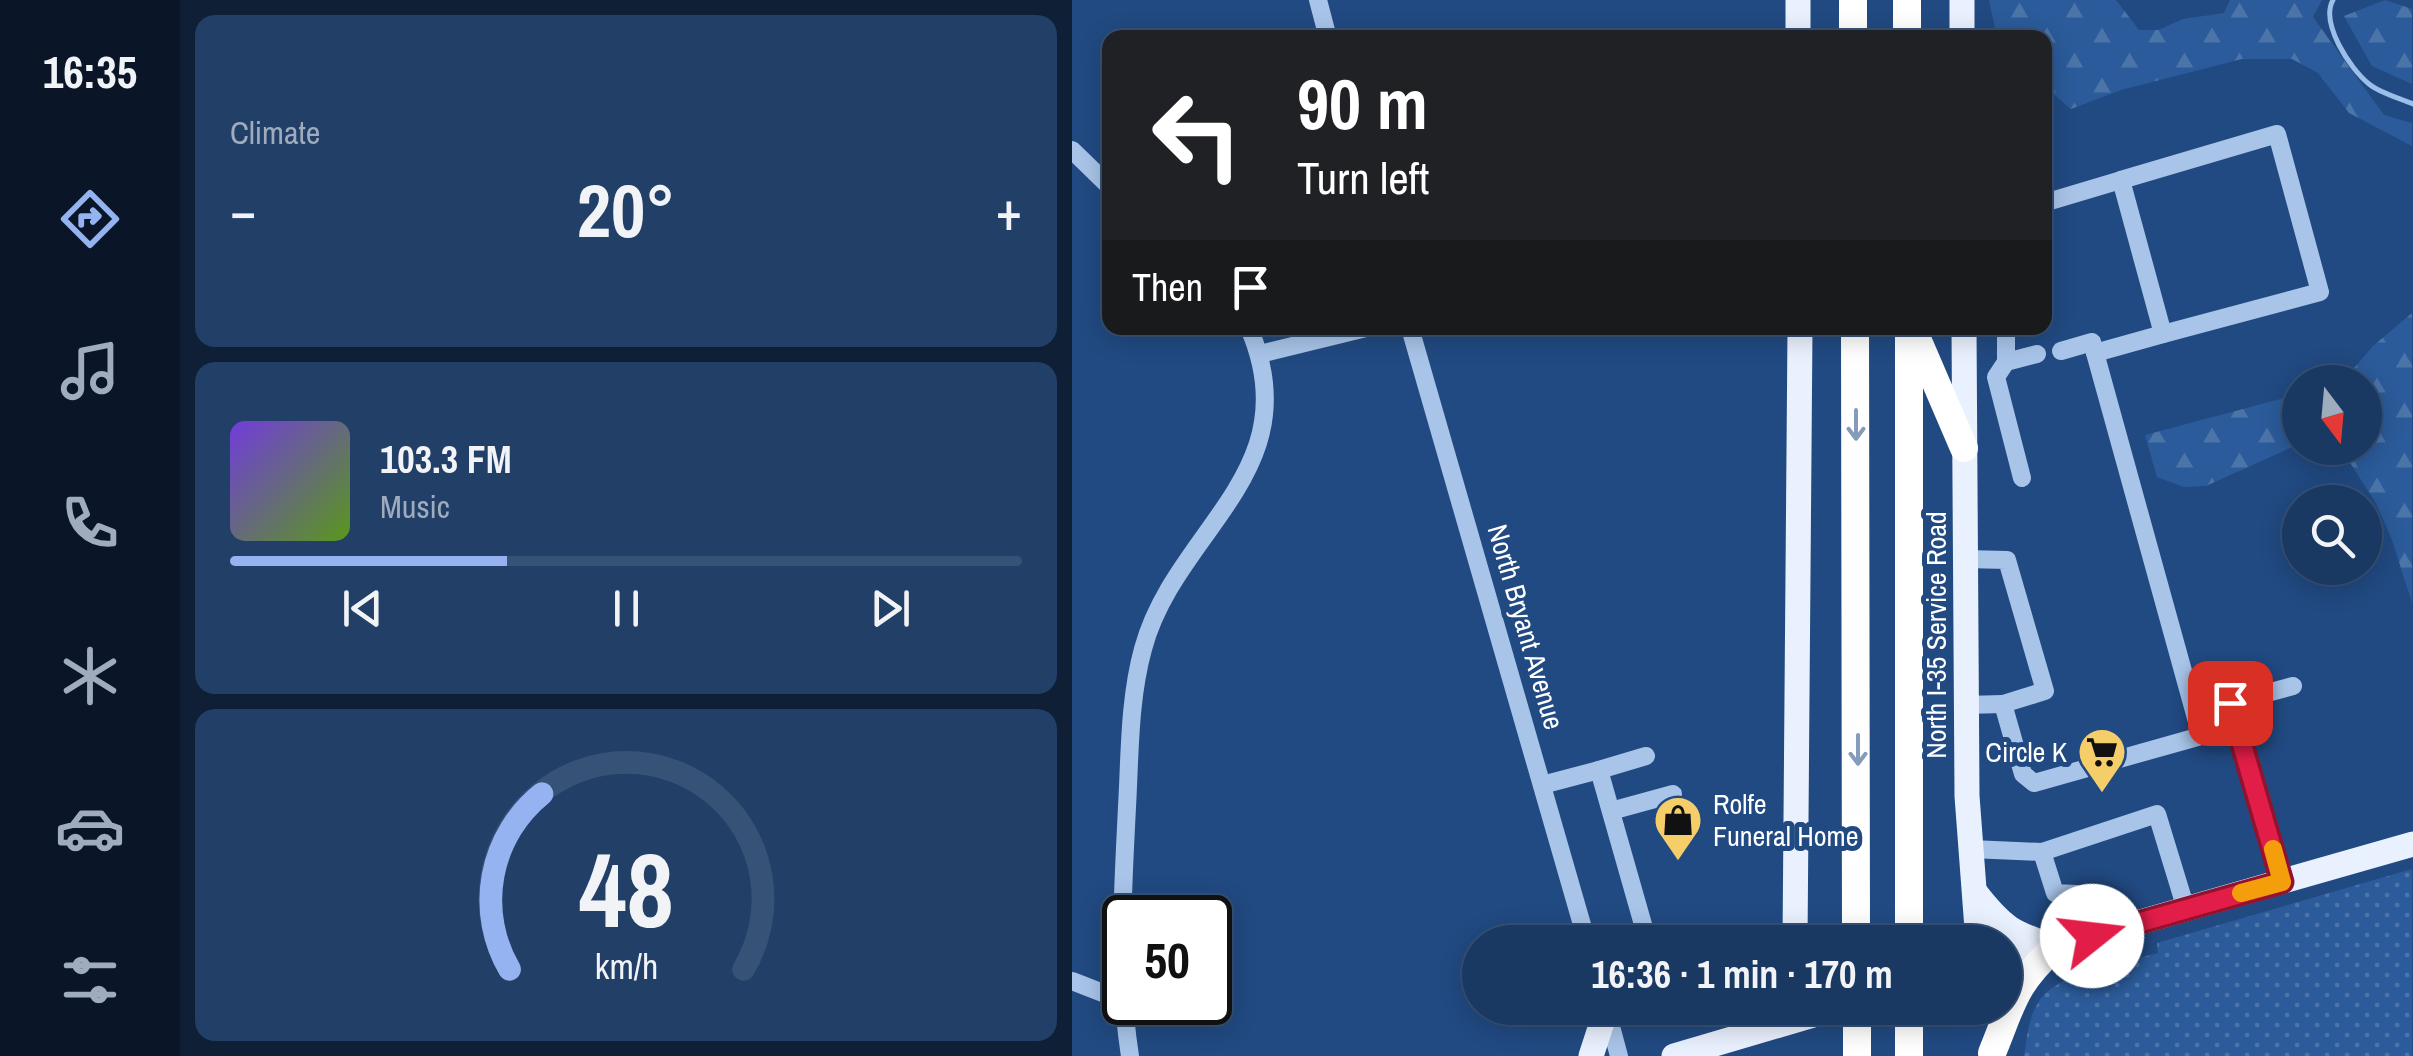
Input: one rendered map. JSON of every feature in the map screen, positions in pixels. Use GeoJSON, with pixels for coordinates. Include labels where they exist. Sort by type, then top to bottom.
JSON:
{"type":"FeatureCollection","features":[{"type":"Feature","properties":{"kind":"highway"},"geometry":{"type":"LineString","coordinates":[[1853,0],[1854,30]]}},
{"type":"Feature","properties":{"kind":"highway"},"geometry":{"type":"LineString","coordinates":[[1907,0],[1907,30]]}},
{"type":"Feature","properties":{"kind":"highway"},"geometry":{"type":"LineString","coordinates":[[1855,335],[1856,925]]}},
{"type":"Feature","properties":{"kind":"highway"},"geometry":{"type":"LineString","coordinates":[[1909,925],[1911,335]]}},
{"type":"Feature","properties":{"kind":"highway"},"geometry":{"type":"LineString","coordinates":[[1914,335],[1964,448]]}},
{"type":"Feature","properties":{"kind":"highway"},"geometry":{"type":"LineString","coordinates":[[1992,1054],[2012,996],[2027,973],[2055,946]]}},
{"type":"Feature","properties":{"kind":"highway"},"geometry":{"type":"LineString","coordinates":[[1847,1025],[1857,1056]]}},
{"type":"Feature","properties":{"kind":"highway"},"geometry":{"type":"LineString","coordinates":[[1909,1025],[1909,1056]]}},
{"type":"Feature","properties":{"kind":"highway"},"geometry":{"type":"LineString","coordinates":[[1989,1025],[1992,1054]]}},
{"type":"Feature","properties":{"kind":"main road"},"geometry":{"type":"LineString","coordinates":[[1798,0],[1798,30]]}},
{"type":"Feature","properties":{"kind":"main road"},"geometry":{"type":"LineString","coordinates":[[1962,0],[1962,30]]}},
{"type":"Feature","properties":{"kind":"main road"},"geometry":{"type":"LineString","coordinates":[[1795,925],[1800,335]]}},
{"type":"Feature","properties":{"kind":"main road","name":"North I-35 Service Road"},"geometry":{"type":"LineString","coordinates":[[1964,335],[1966,705],[1977,925]]}},
{"type":"Feature","properties":{"kind":"main road"},"geometry":{"type":"LineString","coordinates":[[2022,956],[2412,844]]}},
{"type":"Feature","properties":{"kind":"main road"},"geometry":{"type":"LineString","coordinates":[[1974,891],[1999,921],[2016,934],[2055,946]]}},
{"type":"Feature","properties":{"kind":"main road"},"geometry":{"type":"LineString","coordinates":[[1590,1056],[1601,1025]]}},
{"type":"Feature","properties":{"kind":"main road"},"geometry":{"type":"LineString","coordinates":[[1674,1056],[1768,1025]]}},
{"type":"Feature","properties":{"kind":"street"},"geometry":{"type":"LineString","coordinates":[[1318,0],[1326,30]]}},
{"type":"Feature","properties":{"kind":"street"},"geometry":{"type":"LineString","coordinates":[[2052,202],[2277,134],[2320,292],[2095,353]]}},
{"type":"Feature","properties":{"kind":"street"},"geometry":{"type":"LineString","coordinates":[[1072,150],[1102,179]]}},
{"type":"Feature","properties":{"kind":"street"},"geometry":{"type":"LineString","coordinates":[[2121,180],[2163,334]]}},
{"type":"Feature","properties":{"kind":"street"},"geometry":{"type":"LineString","coordinates":[[1125,895],[1132,710],[1142,650],[1152,620],[1240,488],[1259,441],[1266,390],[1260,354],[1252,335]]}},
{"type":"Feature","properties":{"kind":"street"},"geometry":{"type":"LineString","coordinates":[[1260,354],[1337,335]]}},
{"type":"Feature","properties":{"kind":"street","name":"North Bryant Avenue"},"geometry":{"type":"LineString","coordinates":[[1412,335],[1582,925]]}},
{"type":"Feature","properties":{"kind":"street"},"geometry":{"type":"LineString","coordinates":[[2006,335],[2006,362],[1996,377],[2022,478]]}},
{"type":"Feature","properties":{"kind":"street"},"geometry":{"type":"LineString","coordinates":[[2003,704],[2023,774],[2034,783],[2200,736],[2092,342],[2061,350]]}},
{"type":"Feature","properties":{"kind":"street"},"geometry":{"type":"LineString","coordinates":[[2006,362],[2037,354]]}},
{"type":"Feature","properties":{"kind":"street"},"geometry":{"type":"LineString","coordinates":[[1965,559],[2007,560],[2045,691],[2003,704],[1966,705]]}},
{"type":"Feature","properties":{"kind":"street"},"geometry":{"type":"LineString","coordinates":[[2282,882],[2230,703],[2293,686]]}},
{"type":"Feature","properties":{"kind":"street"},"geometry":{"type":"LineString","coordinates":[[1542,785],[1646,756]]}},
{"type":"Feature","properties":{"kind":"street"},"geometry":{"type":"LineString","coordinates":[[1599,770],[1643,925]]}},
{"type":"Feature","properties":{"kind":"street"},"geometry":{"type":"LineString","coordinates":[[1611,811],[1672,794]]}},
{"type":"Feature","properties":{"kind":"street"},"geometry":{"type":"LineString","coordinates":[[1971,849],[2042,852],[2157,814],[2186,909]]}},
{"type":"Feature","properties":{"kind":"street"},"geometry":{"type":"LineString","coordinates":[[2042,852],[2055,892],[2076,894],[2092,936]]}},
{"type":"Feature","properties":{"kind":"street"},"geometry":{"type":"LineString","coordinates":[[1072,982],[1102,993]]}},
{"type":"Feature","properties":{"kind":"street"},"geometry":{"type":"LineString","coordinates":[[1125,1025],[1130,1056]]}},
{"type":"Feature","properties":{"kind":"street"},"geometry":{"type":"LineString","coordinates":[[1611,1025],[1620,1056]]}},
{"type":"Feature","properties":{"kind":"street"},"geometry":{"type":"LineString","coordinates":[[1744,1025],[1746,1034]]}},
{"type":"Feature","properties":{"kind":"green space"},"geometry":{"type":"Polygon","coordinates":[[[1989,0],[2116,0],[2139,30],[2158,30],[2183,19],[2224,13],[2230,0],[2322,0],[2313,17],[2384,115],[2412,123],[2412,146],[2349,113],[2318,73],[2292,59],[2242,59],[2121,90],[2071,109],[2052,93],[2052,30],[1995,30],[1989,0]]]}},
{"type":"Feature","properties":{"kind":"green space"},"geometry":{"type":"Polygon","coordinates":[[[2385,0],[2412,9],[2412,84],[2372,66],[2344,16],[2385,0]]]}},
{"type":"Feature","properties":{"kind":"green space"},"geometry":{"type":"Polygon","coordinates":[[[2412,313],[2412,603],[2382,517],[2382,485],[2364,485],[2351,465],[2382,465],[2382,365],[2357,365],[2412,313]]]}},
{"type":"Feature","properties":{"kind":"green space"},"geometry":{"type":"Polygon","coordinates":[[[2282,399],[2282,452],[2206,486],[2184,487],[2157,477],[2145,435],[2282,399]]]}},
{"type":"Feature","properties":{"kind":"green space"},"geometry":{"type":"Polygon","coordinates":[[[2412,869],[2412,1056],[2024,1056],[2035,1009],[2047,992],[2060,983],[2092,970],[2158,953],[2157,943],[2412,869]]]}},
{"type":"Feature","properties":{"kind":"waterway"},"geometry":{"type":"LineString","coordinates":[[2333,0],[2330,21],[2354,68],[2373,87],[2413,104]]}},
{"type":"Feature","properties":{"kind":"slow traffic"},"geometry":{"type":"LineString","coordinates":[[2241,893],[2282,882],[2273,849]]}},
{"type":"Feature","properties":{"kind":"place","name":"Circle K"},"geometry":{"type":"Point","coordinates":[2102,794]}},
{"type":"Feature","properties":{"kind":"place","name":"Rolfe Funeral Home"},"geometry":{"type":"Point","coordinates":[1678,862]}},
{"type":"Feature","properties":{"kind":"route"},"geometry":{"type":"LineString","coordinates":[[2092,936],[2282,882],[2230,703]]}}]}
